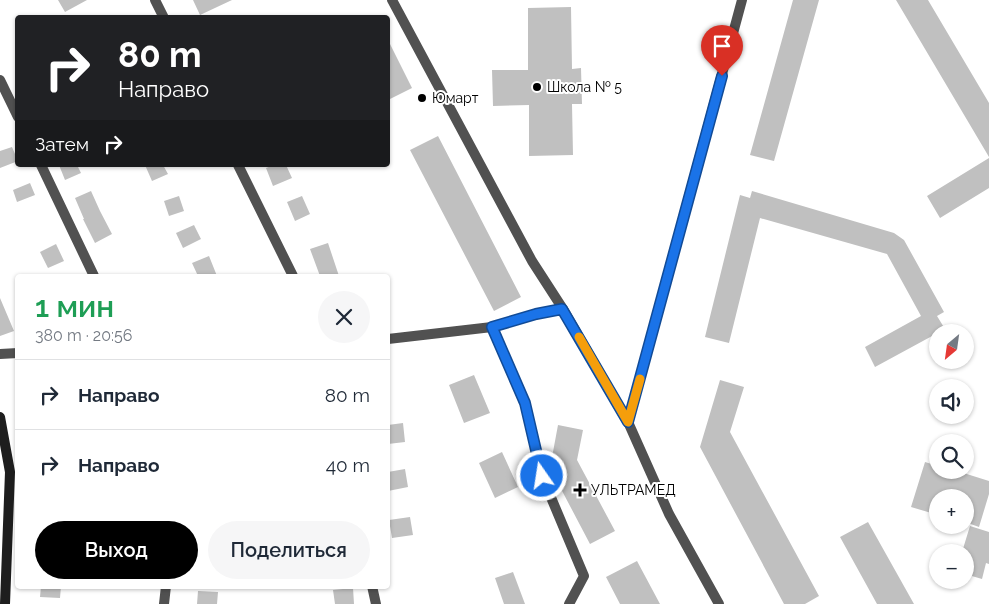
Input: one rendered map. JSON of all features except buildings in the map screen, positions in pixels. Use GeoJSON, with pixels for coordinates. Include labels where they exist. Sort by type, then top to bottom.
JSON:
{"type":"FeatureCollection","features":[{"type":"Feature","properties":{"kind":"street"},"geometry":{"type":"LineString","coordinates":[[155,0],[162,15]]}},
{"type":"Feature","properties":{"kind":"street"},"geometry":{"type":"LineString","coordinates":[[392,0],[532,261],[628,422],[669,514],[719,604]]}},
{"type":"Feature","properties":{"kind":"street"},"geometry":{"type":"LineString","coordinates":[[628,422],[742,0]]}},
{"type":"Feature","properties":{"kind":"street"},"geometry":{"type":"LineString","coordinates":[[0,80],[15,111]]}},
{"type":"Feature","properties":{"kind":"street"},"geometry":{"type":"LineString","coordinates":[[41,167],[93,274]]}},
{"type":"Feature","properties":{"kind":"street"},"geometry":{"type":"LineString","coordinates":[[239,167],[293,274]]}},
{"type":"Feature","properties":{"kind":"street"},"geometry":{"type":"LineString","coordinates":[[390,339],[492,327],[536,314],[562,309]]}},
{"type":"Feature","properties":{"kind":"street"},"geometry":{"type":"LineString","coordinates":[[492,327],[525,403],[542,476],[584,576],[569,604]]}},
{"type":"Feature","properties":{"kind":"street"},"geometry":{"type":"LineString","coordinates":[[0,354],[15,353]]}},
{"type":"Feature","properties":{"kind":"street"},"geometry":{"type":"LineString","coordinates":[[0,417],[10,472],[5,604]]}},
{"type":"Feature","properties":{"kind":"street"},"geometry":{"type":"LineString","coordinates":[[164,604],[166,589]]}},
{"type":"Feature","properties":{"kind":"street"},"geometry":{"type":"LineString","coordinates":[[373,589],[376,604]]}},
{"type":"Feature","properties":{"kind":"slow traffic"},"geometry":{"type":"LineString","coordinates":[[579,337],[628,422],[640,379]]}},
{"type":"Feature","properties":{"kind":"place","name":"Школа № 5"},"geometry":{"type":"Point","coordinates":[537,87]}},
{"type":"Feature","properties":{"kind":"place","name":"Юмарт"},"geometry":{"type":"Point","coordinates":[422,98]}},
{"type":"Feature","properties":{"kind":"place","name":"УЛЬТРАМЕД"},"geometry":{"type":"Point","coordinates":[580,490]}},
{"type":"Feature","properties":{"kind":"route"},"geometry":{"type":"LineString","coordinates":[[542,476],[525,403],[492,327],[536,314],[562,309],[628,422],[722,76]]}}]}
